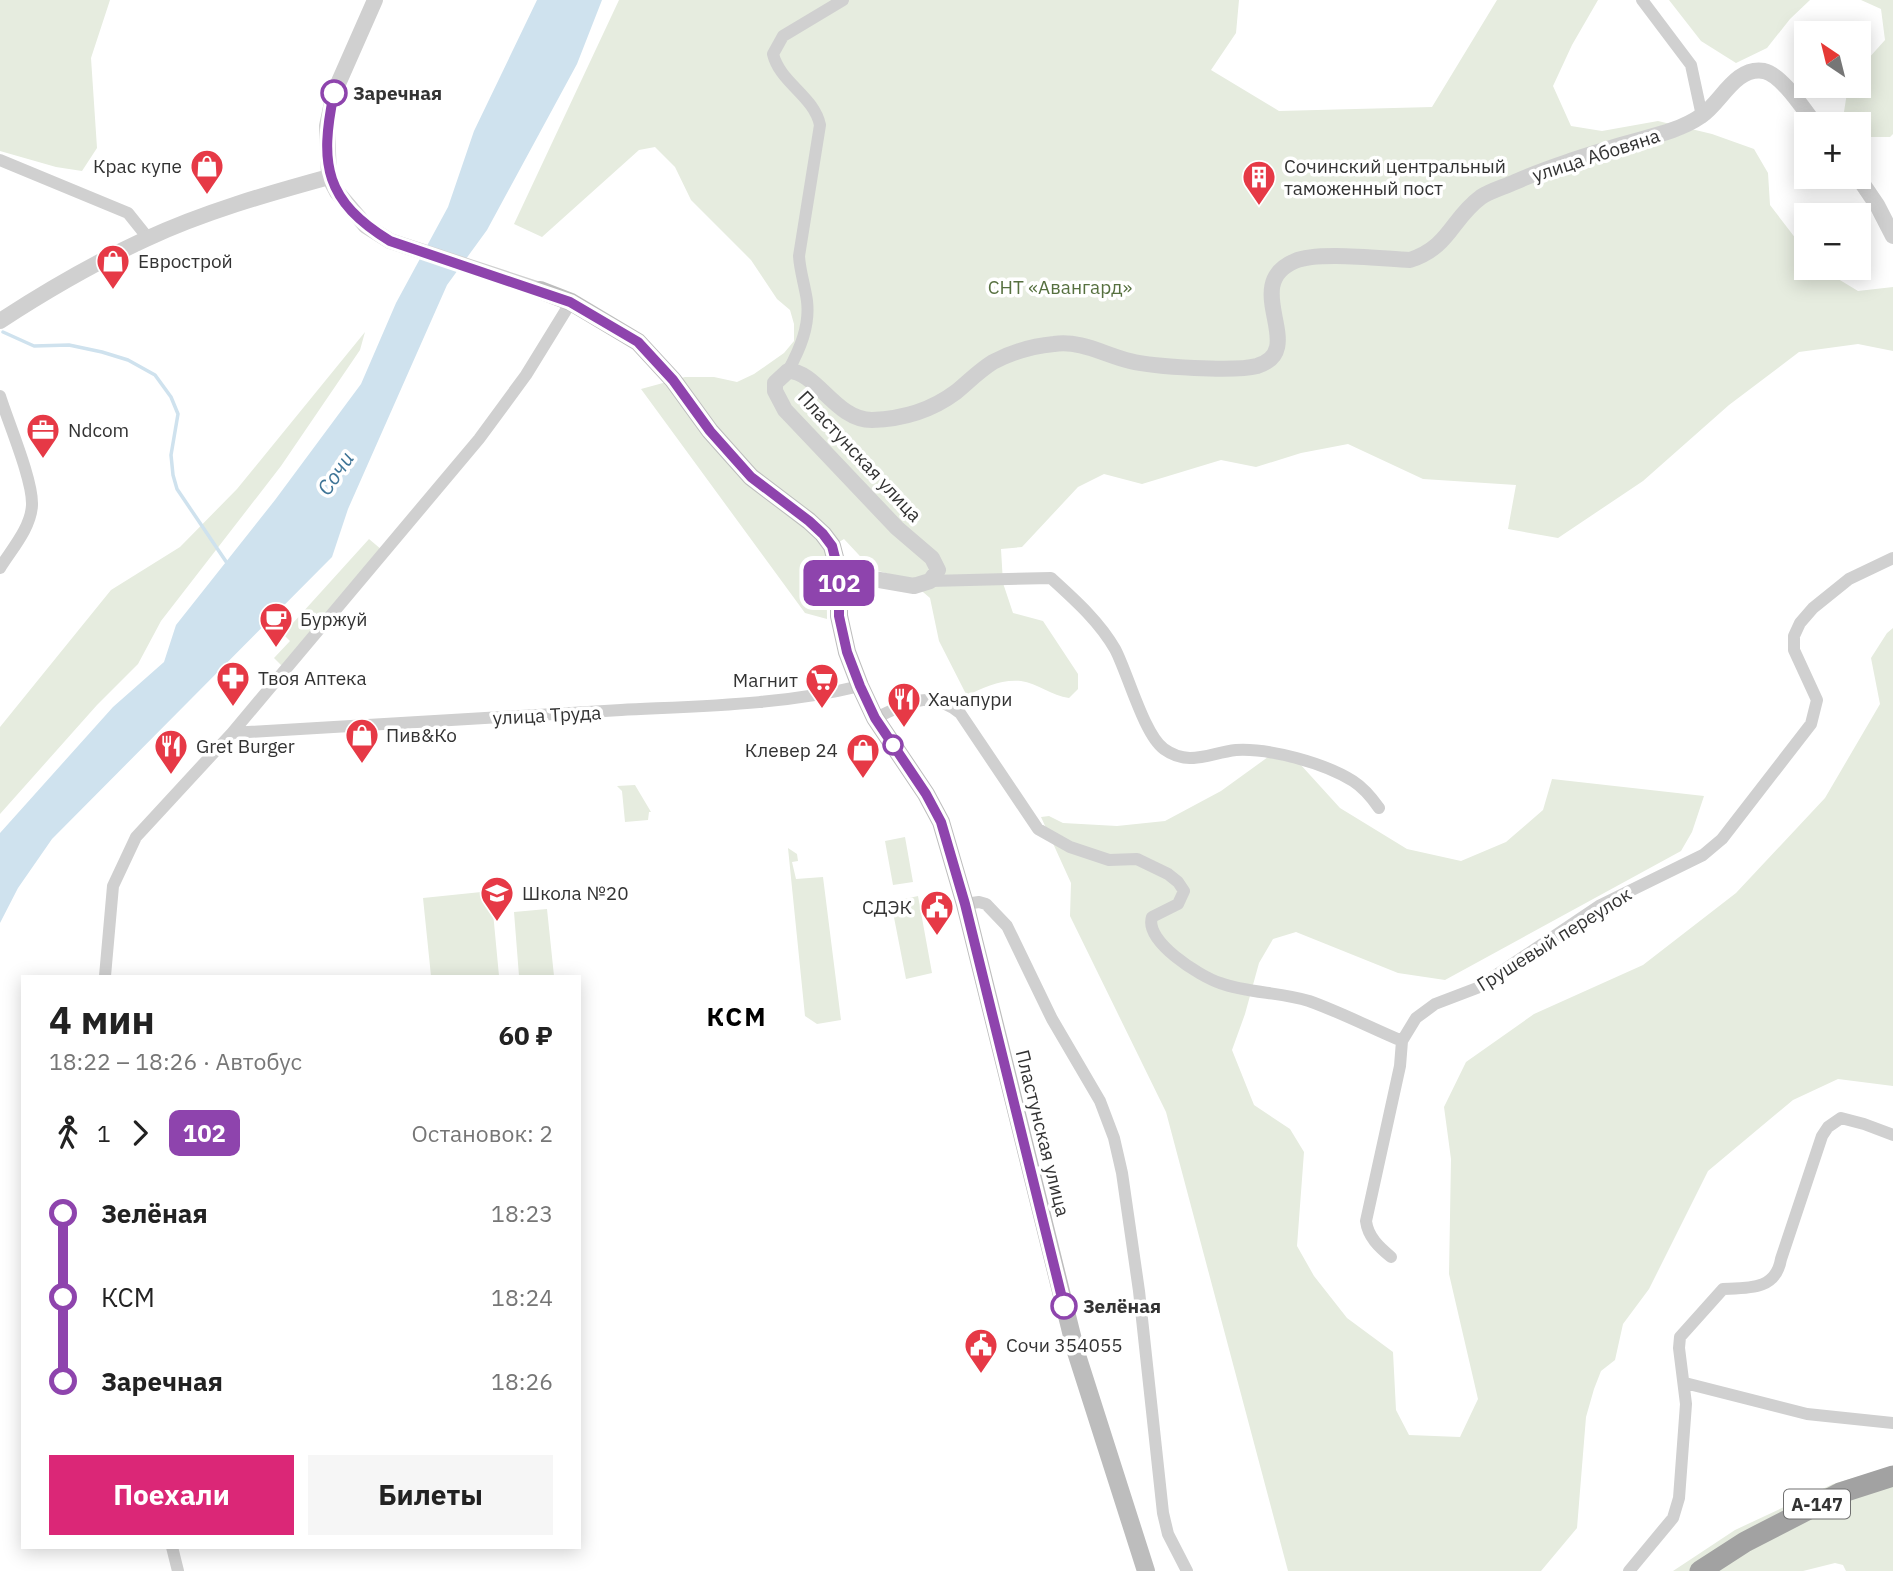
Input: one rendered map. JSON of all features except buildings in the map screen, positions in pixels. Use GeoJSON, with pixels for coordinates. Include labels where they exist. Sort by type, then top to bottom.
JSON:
{"type":"FeatureCollection","features":[{"type":"Feature","properties":{"kind":"highway","name":"А-147"},"geometry":{"type":"LineString","coordinates":[[1700,1571],[1745,1542],[1828,1499],[1893,1476]]}},
{"type":"Feature","properties":{"kind":"main road","name":"Пластунская улица"},"geometry":{"type":"LineString","coordinates":[[540,290],[570,302],[638,342],[673,380],[710,431],[751,477],[823,534],[832,546],[839,573],[839,616],[847,652],[860,686],[875,718],[926,794],[941,822],[965,904],[1076,1352],[1146,1571]]}},
{"type":"Feature","properties":{"kind":"street"},"geometry":{"type":"LineString","coordinates":[[375,0],[334,93],[327,126],[329,177],[337,192],[366,226],[390,241],[540,290]]}},
{"type":"Feature","properties":{"kind":"street"},"geometry":{"type":"LineString","coordinates":[[788,371],[799,352],[806,328],[806,298],[799,256],[820,125],[818,114],[781,72],[773,54],[783,36],[842,0]]}},
{"type":"Feature","properties":{"kind":"street"},"geometry":{"type":"LineString","coordinates":[[1642,0],[1690,65],[1702,116]]}},
{"type":"Feature","properties":{"kind":"street","name":"улица Абовяна"},"geometry":{"type":"LineString","coordinates":[[1269,360],[1277,350],[1279,341],[1270,288],[1279,273],[1296,260],[1319,257],[1410,260],[1420,257],[1443,241],[1465,213],[1482,197],[1548,168],[1673,130],[1702,116],[1733,83],[1754,71],[1767,71],[1789,90],[1806,112]]}},
{"type":"Feature","properties":{"kind":"street"},"geometry":{"type":"LineString","coordinates":[[0,160],[128,213],[148,238]]}},
{"type":"Feature","properties":{"kind":"street"},"geometry":{"type":"LineString","coordinates":[[0,321],[109,257],[148,238],[249,200],[329,177]]}},
{"type":"Feature","properties":{"kind":"street"},"geometry":{"type":"LineString","coordinates":[[1866,189],[1893,236]]}},
{"type":"Feature","properties":{"kind":"street"},"geometry":{"type":"LineString","coordinates":[[105,975],[113,886],[136,837],[232,733],[479,439],[526,375],[570,302]]}},
{"type":"Feature","properties":{"kind":"street","name":"Пластунская улица"},"geometry":{"type":"LineString","coordinates":[[930,581],[938,570],[932,558],[897,528],[778,400],[775,383],[788,371],[800,373],[845,411],[857,418],[870,420],[904,417],[930,408],[953,395],[993,363],[1026,348],[1057,343],[1080,345],[1131,362],[1238,368],[1257,366],[1269,360]]}},
{"type":"Feature","properties":{"kind":"street"},"geometry":{"type":"LineString","coordinates":[[0,396],[28,481],[32,505],[26,525],[0,568]]}},
{"type":"Feature","properties":{"kind":"street","name":"Грушевый переулок"},"geometry":{"type":"LineString","coordinates":[[1391,1257],[1367,1230],[1366,1221],[1400,1066],[1402,1041],[1416,1018],[1435,1004],[1477,988],[1599,906],[1703,855],[1722,839],[1811,724],[1816,700],[1794,650],[1794,636],[1800,623],[1813,608],[1849,579],[1893,558]]}},
{"type":"Feature","properties":{"kind":"street"},"geometry":{"type":"LineString","coordinates":[[839,573],[914,586],[930,581],[1051,578],[1084,608],[1115,649],[1153,737],[1163,749],[1188,760],[1236,750],[1279,754],[1328,769],[1354,782],[1369,794],[1379,808]]}},
{"type":"Feature","properties":{"kind":"street","name":"улица Труда"},"geometry":{"type":"LineString","coordinates":[[232,733],[689,706],[834,693],[860,686]]}},
{"type":"Feature","properties":{"kind":"street"},"geometry":{"type":"LineString","coordinates":[[875,718],[914,701],[936,700],[949,704],[960,713],[1038,829],[1070,847],[1109,860],[1137,859],[1178,882],[1184,891],[1178,904],[1152,917],[1151,930],[1169,951],[1220,983],[1308,1001],[1402,1041]]}},
{"type":"Feature","properties":{"kind":"street"},"geometry":{"type":"LineString","coordinates":[[965,904],[986,904],[1007,926],[1052,1019],[1100,1101],[1114,1138],[1122,1172],[1139,1291],[1163,1513],[1168,1534],[1187,1571]]}},
{"type":"Feature","properties":{"kind":"street"},"geometry":{"type":"LineString","coordinates":[[1629,1571],[1673,1518],[1679,1498],[1686,1404],[1680,1337],[1723,1289],[1759,1286],[1779,1273],[1781,1259],[1822,1136],[1828,1127],[1841,1118],[1893,1135]]}},
{"type":"Feature","properties":{"kind":"street"},"geometry":{"type":"LineString","coordinates":[[1685,1383],[1807,1414],[1893,1423]]}},
{"type":"Feature","properties":{"kind":"street"},"geometry":{"type":"LineString","coordinates":[[173,1549],[178,1571]]}},
{"type":"Feature","properties":{"kind":"green space"},"geometry":{"type":"Polygon","coordinates":[[[0,0],[110,0],[91,58],[97,148],[82,171],[56,167],[0,151],[0,0]]]}},
{"type":"Feature","properties":{"kind":"green space","name":"СНТ «Авангард»"},"geometry":{"type":"Polygon","coordinates":[[[619,0],[1239,0],[1236,33],[1211,70],[1279,111],[1432,107],[1497,0],[1598,0],[1572,45],[1553,86],[1571,126],[1602,131],[1658,121],[1712,134],[1754,149],[1768,173],[1770,205],[1794,236],[1794,280],[1840,280],[1858,291],[1893,287],[1893,351],[1858,344],[1799,352],[1729,405],[1643,481],[1558,538],[1508,529],[1516,485],[1423,479],[1348,444],[1301,453],[1256,467],[1221,460],[1142,484],[1104,474],[1078,487],[1022,547],[1001,549],[1003,583],[1013,613],[1043,621],[1078,674],[1078,689],[1069,698],[1027,682],[1007,681],[993,684],[967,696],[939,641],[930,598],[909,580],[872,569],[844,539],[826,550],[827,619],[805,613],[641,389],[685,377],[714,377],[737,382],[754,374],[784,353],[794,341],[794,324],[790,310],[777,299],[751,260],[691,200],[675,167],[655,147],[639,150],[542,237],[514,224],[619,0]]]}},
{"type":"Feature","properties":{"kind":"green space"},"geometry":{"type":"Polygon","coordinates":[[[1669,0],[1810,0],[1790,19],[1767,48],[1736,63],[1701,41],[1669,0]]]}},
{"type":"Feature","properties":{"kind":"green space"},"geometry":{"type":"Polygon","coordinates":[[[1861,0],[1893,0],[1893,134],[1890,137],[1871,137],[1871,112],[1844,112],[1846,98],[1871,98],[1871,56],[1885,40],[1881,9],[1861,0]]]}},
{"type":"Feature","properties":{"kind":"green space"},"geometry":{"type":"Polygon","coordinates":[[[365,332],[360,350],[281,466],[161,621],[138,664],[97,705],[0,814],[0,727],[111,590],[180,547],[237,489],[365,332]]]}},
{"type":"Feature","properties":{"kind":"green space"},"geometry":{"type":"Polygon","coordinates":[[[369,539],[382,550],[282,666],[274,658],[290,641],[283,634],[369,539]]]}},
{"type":"Feature","properties":{"kind":"green space"},"geometry":{"type":"Polygon","coordinates":[[[1893,628],[1893,1086],[1838,1079],[1793,1100],[1708,1171],[1649,1289],[1623,1324],[1615,1360],[1601,1371],[1586,1417],[1577,1528],[1541,1571],[1288,1571],[1166,1112],[1070,916],[1071,883],[1041,817],[1049,816],[1063,823],[1117,826],[1165,821],[1221,791],[1268,757],[1300,764],[1340,808],[1407,849],[1461,861],[1506,842],[1543,810],[1552,779],[1704,796],[1692,832],[1681,851],[1445,980],[1398,973],[1296,932],[1273,939],[1259,963],[1232,1050],[1254,1105],[1290,1129],[1304,1152],[1297,1246],[1314,1276],[1347,1318],[1393,1352],[1396,1410],[1409,1435],[1460,1437],[1478,1399],[1449,1274],[1451,1159],[1444,1107],[1466,1062],[1534,1014],[1643,965],[1736,893],[1825,798],[1880,704],[1871,658],[1893,628]]]}},
{"type":"Feature","properties":{"kind":"green space"},"geometry":{"type":"Polygon","coordinates":[[[635,785],[651,812],[648,820],[625,822],[622,791],[617,786],[635,785]]]}},
{"type":"Feature","properties":{"kind":"green space"},"geometry":{"type":"Polygon","coordinates":[[[905,837],[913,882],[893,885],[885,841],[905,837]]]}},
{"type":"Feature","properties":{"kind":"green space"},"geometry":{"type":"Polygon","coordinates":[[[788,848],[797,854],[798,861],[792,862],[796,879],[823,877],[841,1020],[817,1024],[805,1016],[788,848]]]}},
{"type":"Feature","properties":{"kind":"green space"},"geometry":{"type":"Polygon","coordinates":[[[491,891],[499,975],[431,975],[423,898],[491,891]]]}},
{"type":"Feature","properties":{"kind":"green space"},"geometry":{"type":"Polygon","coordinates":[[[918,896],[932,973],[906,979],[891,902],[918,896]]]}},
{"type":"Feature","properties":{"kind":"green space"},"geometry":{"type":"Polygon","coordinates":[[[547,909],[554,975],[519,975],[514,912],[547,909]]]}},
{"type":"Feature","properties":{"kind":"green space"},"geometry":{"type":"Polygon","coordinates":[[[1893,1466],[1893,1571],[1846,1571],[1843,1565],[1835,1563],[1803,1571],[1673,1571],[1735,1530],[1833,1484],[1893,1466]]]}},
{"type":"Feature","properties":{"kind":"water","name":"Сочи"},"geometry":{"type":"Polygon","coordinates":[[[537,0],[602,0],[577,64],[487,230],[447,285],[348,509],[332,557],[52,839],[18,888],[0,923],[0,833],[113,707],[164,662],[176,625],[275,500],[361,384],[396,303],[448,207],[474,131],[537,0]]]}},
{"type":"Feature","properties":{"kind":"waterway"},"geometry":{"type":"LineString","coordinates":[[3,332],[34,346],[69,345],[102,352],[128,360],[155,375],[171,397],[178,414],[171,455],[177,489],[227,563]]}},
{"type":"Feature","properties":{"kind":"bus line","name":"102"},"geometry":{"type":"LineString","coordinates":[[334,93],[327,126],[329,177],[346,205],[366,226],[390,241],[570,302],[638,342],[673,380],[710,431],[751,477],[809,521],[832,546],[839,573],[839,616],[847,652],[860,686],[875,718],[926,794],[941,822],[965,904],[1064,1306]]}},
{"type":"Feature","properties":{"kind":"place","name":"Заречная"},"geometry":{"type":"Point","coordinates":[334,93]}},
{"type":"Feature","properties":{"kind":"place","name":"Крас купе"},"geometry":{"type":"Point","coordinates":[207,196]}},
{"type":"Feature","properties":{"kind":"place","name":"Сочинский центральный таможенный пост"},"geometry":{"type":"Point","coordinates":[1259,207]}},
{"type":"Feature","properties":{"kind":"place","name":"Еврострой"},"geometry":{"type":"Point","coordinates":[113,291]}},
{"type":"Feature","properties":{"kind":"place","name":"Ndcom"},"geometry":{"type":"Point","coordinates":[43,460]}},
{"type":"Feature","properties":{"kind":"place","name":"Буржуй"},"geometry":{"type":"Point","coordinates":[276,649]}},
{"type":"Feature","properties":{"kind":"place","name":"Твоя Аптека"},"geometry":{"type":"Point","coordinates":[233,708]}},
{"type":"Feature","properties":{"kind":"place","name":"Магнит"},"geometry":{"type":"Point","coordinates":[822,710]}},
{"type":"Feature","properties":{"kind":"place","name":"Хачапури"},"geometry":{"type":"Point","coordinates":[904,729]}},
{"type":"Feature","properties":{"kind":"place","name":"Пив&Ко"},"geometry":{"type":"Point","coordinates":[362,765]}},
{"type":"Feature","properties":{"kind":"place","name":"Gret Burger"},"geometry":{"type":"Point","coordinates":[171,776]}},
{"type":"Feature","properties":{"kind":"place","name":"Клевер 24"},"geometry":{"type":"Point","coordinates":[863,780]}},
{"type":"Feature","properties":{"kind":"place","name":"Школа №20"},"geometry":{"type":"Point","coordinates":[497,923]}},
{"type":"Feature","properties":{"kind":"place","name":"СДЭК"},"geometry":{"type":"Point","coordinates":[937,937]}},
{"type":"Feature","properties":{"kind":"place","name":"Зелёная"},"geometry":{"type":"Point","coordinates":[1064,1306]}},
{"type":"Feature","properties":{"kind":"place","name":"Сочи 354055"},"geometry":{"type":"Point","coordinates":[981,1375]}},
{"type":"Feature","properties":{"kind":"district","name":"КСМ"},"geometry":{"type":"Point","coordinates":[737,1016]}}]}
